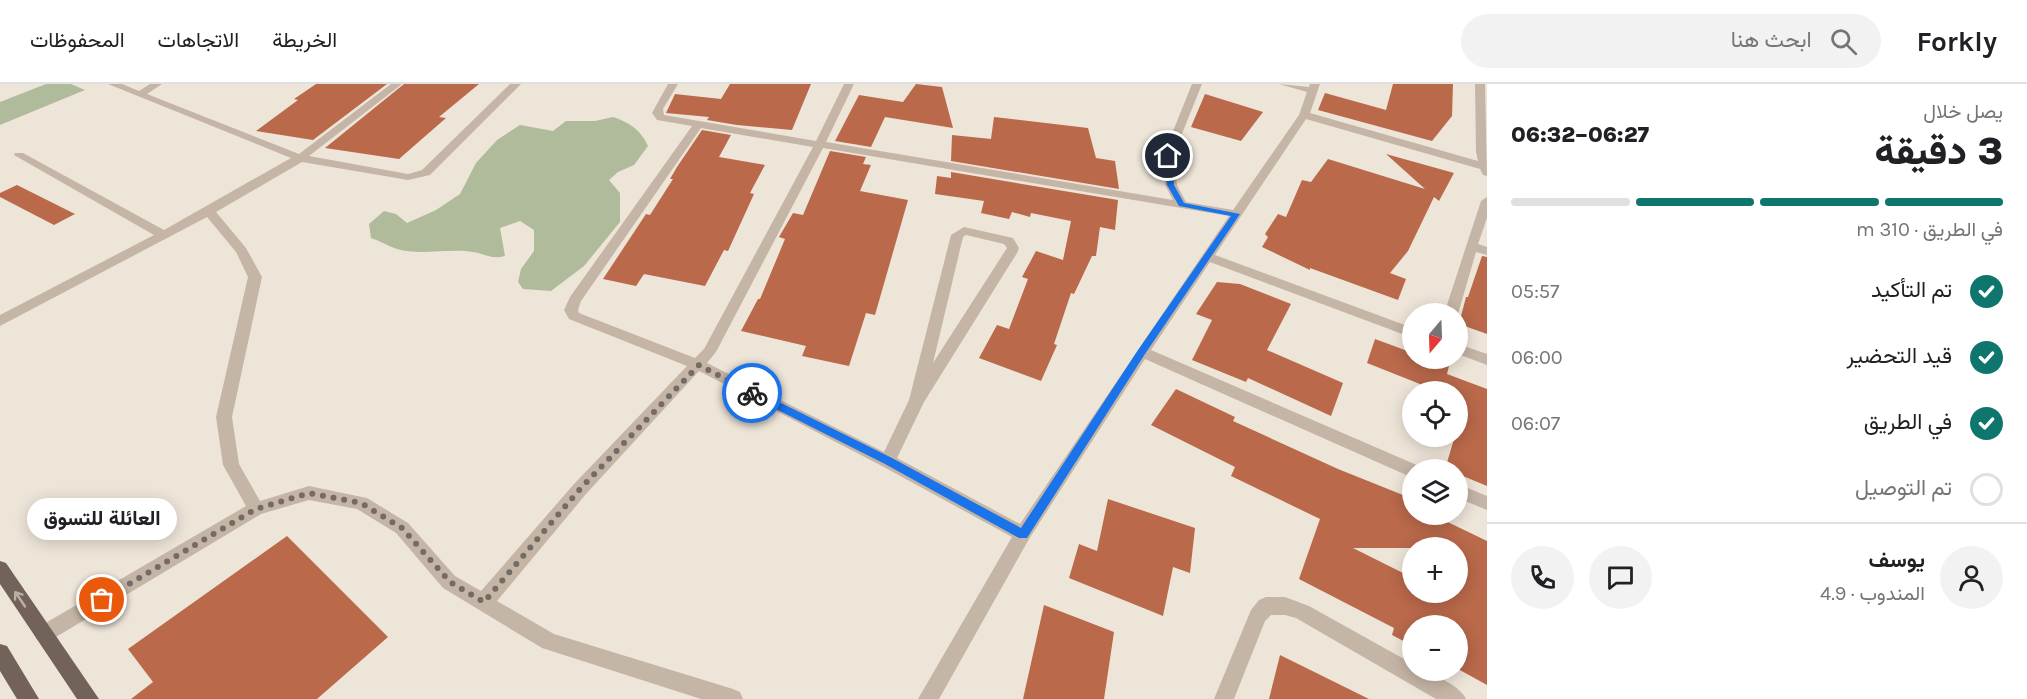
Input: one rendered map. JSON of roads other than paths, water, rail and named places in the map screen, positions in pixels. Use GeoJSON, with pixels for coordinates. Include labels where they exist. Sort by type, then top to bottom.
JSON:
{"type":"FeatureCollection","features":[{"type":"Feature","properties":{"kind":"main road"},"geometry":{"type":"LineString","coordinates":[[0,569],[89,699]]}},
{"type":"Feature","properties":{"kind":"main road"},"geometry":{"type":"LineString","coordinates":[[0,654],[29,699]]}},
{"type":"Feature","properties":{"kind":"street"},"geometry":{"type":"LineString","coordinates":[[113,84],[300,158],[398,176],[416,176],[426,173],[516,84]]}},
{"type":"Feature","properties":{"kind":"street"},"geometry":{"type":"LineString","coordinates":[[140,94],[157,84]]}},
{"type":"Feature","properties":{"kind":"street"},"geometry":{"type":"LineString","coordinates":[[0,321],[209,211],[300,158],[397,84]]}},
{"type":"Feature","properties":{"kind":"street"},"geometry":{"type":"LineString","coordinates":[[673,84],[658,108],[659,116],[819,146],[1236,214]]}},
{"type":"Feature","properties":{"kind":"street"},"geometry":{"type":"LineString","coordinates":[[484,602],[580,489],[709,352],[819,146],[849,84]]}},
{"type":"Feature","properties":{"kind":"street"},"geometry":{"type":"LineString","coordinates":[[1181,204],[1171,185],[1168,156],[1197,84]]}},
{"type":"Feature","properties":{"kind":"street"},"geometry":{"type":"LineString","coordinates":[[928,699],[1023,534],[1142,352],[1304,115],[1314,88],[1284,84]]}},
{"type":"Feature","properties":{"kind":"street"},"geometry":{"type":"LineString","coordinates":[[1304,115],[1486,169],[1480,125],[1480,84]]}},
{"type":"Feature","properties":{"kind":"street"},"geometry":{"type":"LineString","coordinates":[[698,125],[575,300],[571,310],[574,316],[699,365],[888,461],[1023,534]]}},
{"type":"Feature","properties":{"kind":"street"},"geometry":{"type":"LineString","coordinates":[[19,155],[164,235]]}},
{"type":"Feature","properties":{"kind":"street"},"geometry":{"type":"LineString","coordinates":[[1454,303],[1487,201]]}},
{"type":"Feature","properties":{"kind":"street"},"geometry":{"type":"LineString","coordinates":[[209,211],[242,251],[255,277],[224,417],[231,465],[256,509]]}},
{"type":"Feature","properties":{"kind":"street"},"geometry":{"type":"LineString","coordinates":[[888,461],[916,400],[1011,252],[1013,248],[1009,241],[964,231],[957,235],[916,400]]}},
{"type":"Feature","properties":{"kind":"street"},"geometry":{"type":"LineString","coordinates":[[1471,246],[1487,251]]}},
{"type":"Feature","properties":{"kind":"street"},"geometry":{"type":"LineString","coordinates":[[1207,256],[1402,329]]}},
{"type":"Feature","properties":{"kind":"street"},"geometry":{"type":"LineString","coordinates":[[1142,352],[1402,466]]}},
{"type":"Feature","properties":{"kind":"street"},"geometry":{"type":"LineString","coordinates":[[1468,353],[1487,360]]}},
{"type":"Feature","properties":{"kind":"street"},"geometry":{"type":"LineString","coordinates":[[44,634],[256,509],[309,493],[361,503],[402,528],[450,582],[549,642],[733,699]]}},
{"type":"Feature","properties":{"kind":"street"},"geometry":{"type":"LineString","coordinates":[[1468,495],[1487,503]]}},
{"type":"Feature","properties":{"kind":"street"},"geometry":{"type":"LineString","coordinates":[[1224,699],[1258,616],[1266,606],[1285,606],[1302,612],[1456,699]]}},
{"type":"Feature","properties":{"kind":"place","name":"العائلة للتسوق"},"geometry":{"type":"Point","coordinates":[102,600]}}]}
